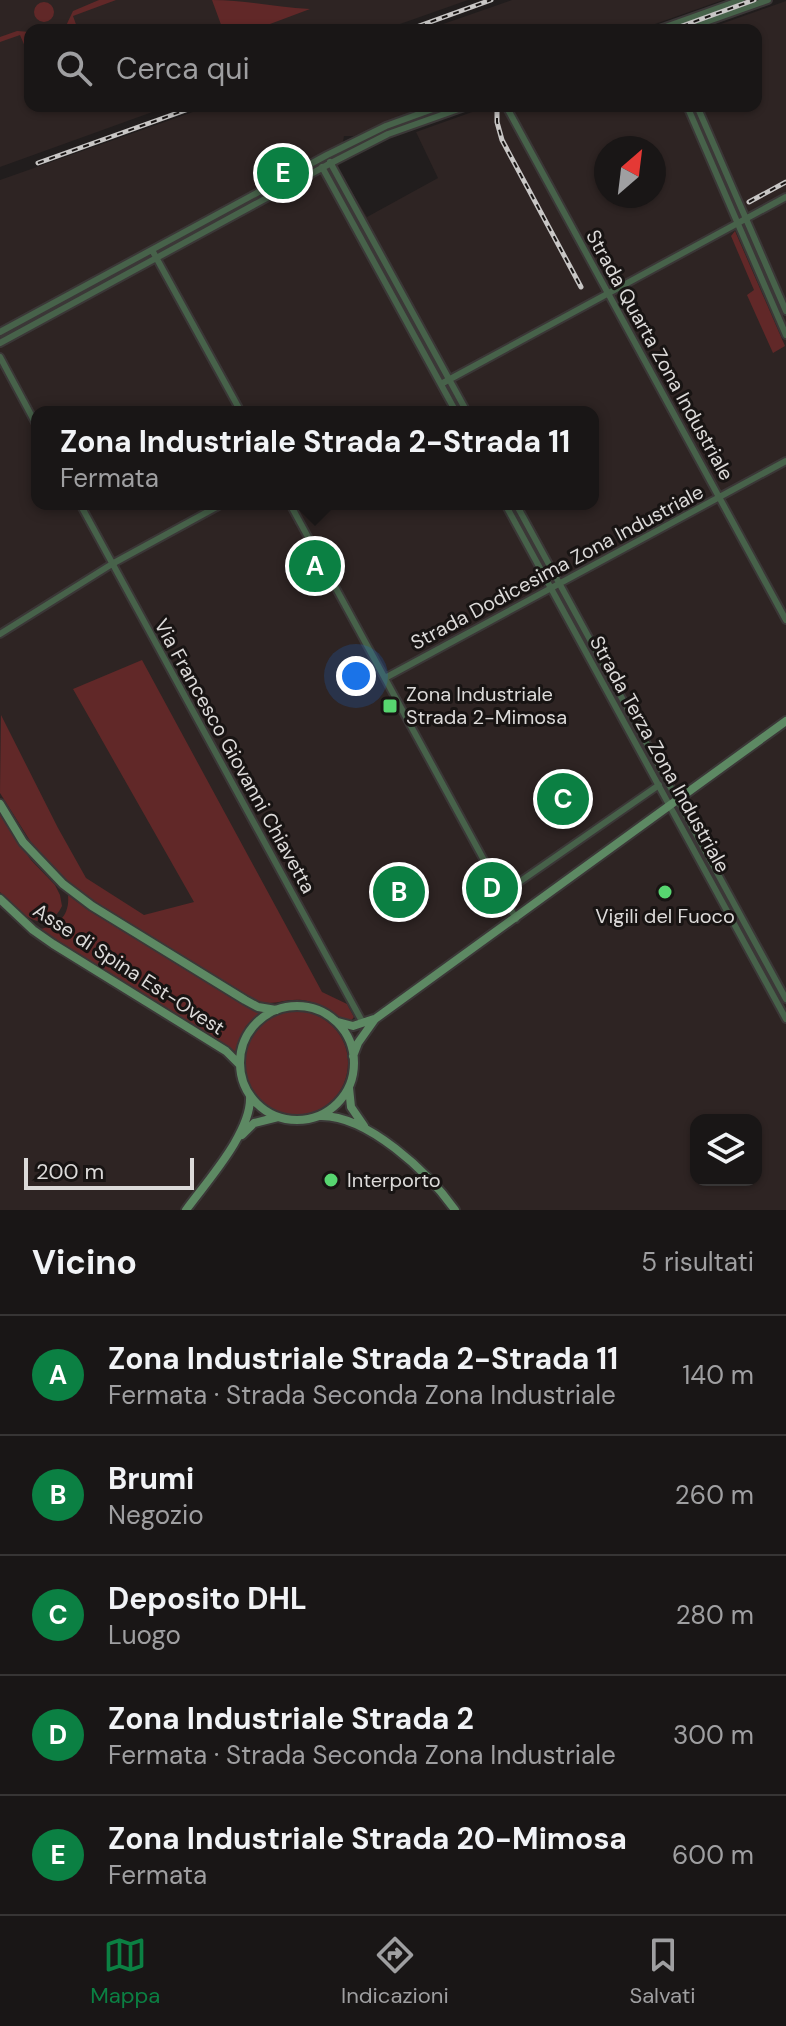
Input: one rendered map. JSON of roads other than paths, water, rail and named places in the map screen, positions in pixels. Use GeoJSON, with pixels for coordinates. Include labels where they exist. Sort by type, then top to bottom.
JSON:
{"type":"FeatureCollection","features":[{"type":"Feature","properties":{"kind":"main road"},"geometry":{"type":"LineString","coordinates":[[455,1210],[435,1184],[370,1133],[338,1117],[317,1116],[296,1120],[279,1117],[263,1108],[250,1095],[240,1065],[242,1048],[250,1032],[262,1019],[290,1007],[308,1008],[346,1026],[375,1019],[786,721]]}},
{"type":"Feature","properties":{"kind":"main road","name":"Asse di Spina Est-Ovest"},"geometry":{"type":"LineString","coordinates":[[0,804],[35,858],[78,896],[245,1000],[258,1007],[277,1010]]}},
{"type":"Feature","properties":{"kind":"main road","name":"Asse di Spina Est-Ovest"},"geometry":{"type":"LineString","coordinates":[[0,899],[53,944],[226,1051],[240,1065]]}},
{"type":"Feature","properties":{"kind":"main road"},"geometry":{"type":"LineString","coordinates":[[370,1133],[351,1107],[350,1082],[358,1043],[375,1019]]}},
{"type":"Feature","properties":{"kind":"main road"},"geometry":{"type":"LineString","coordinates":[[335,1021],[346,1035],[353,1056]]}},
{"type":"Feature","properties":{"kind":"main road"},"geometry":{"type":"LineString","coordinates":[[317,1116],[336,1104],[350,1082]]}},
{"type":"Feature","properties":{"kind":"main road"},"geometry":{"type":"LineString","coordinates":[[234,1143],[249,1110],[250,1095]]}},
{"type":"Feature","properties":{"kind":"main road"},"geometry":{"type":"LineString","coordinates":[[186,1210],[234,1143],[254,1123],[279,1117]]}},
{"type":"Feature","properties":{"kind":"street"},"geometry":{"type":"LineString","coordinates":[[675,24],[741,0]]}},
{"type":"Feature","properties":{"kind":"street"},"geometry":{"type":"LineString","coordinates":[[700,24],[768,0]]}},
{"type":"Feature","properties":{"kind":"street"},"geometry":{"type":"LineString","coordinates":[[0,332],[327,155],[386,126],[425,112]]}},
{"type":"Feature","properties":{"kind":"street"},"geometry":{"type":"LineString","coordinates":[[432,112],[434,118]]}},
{"type":"Feature","properties":{"kind":"street"},"geometry":{"type":"LineString","coordinates":[[0,343],[331,163],[388,134],[450,112]]}},
{"type":"Feature","properties":{"kind":"street","name":"Strada Quarta Zona Industriale"},"geometry":{"type":"LineString","coordinates":[[509,112],[786,620]]}},
{"type":"Feature","properties":{"kind":"street"},"geometry":{"type":"LineString","coordinates":[[690,112],[786,335]]}},
{"type":"Feature","properties":{"kind":"street"},"geometry":{"type":"LineString","coordinates":[[700,112],[786,311]]}},
{"type":"Feature","properties":{"kind":"street"},"geometry":{"type":"LineString","coordinates":[[694,122],[702,118]]}},
{"type":"Feature","properties":{"kind":"street"},"geometry":{"type":"LineString","coordinates":[[327,155],[464,406]]}},
{"type":"Feature","properties":{"kind":"street"},"geometry":{"type":"LineString","coordinates":[[318,160],[453,406]]}},
{"type":"Feature","properties":{"kind":"street"},"geometry":{"type":"LineString","coordinates":[[280,180],[285,188]]}},
{"type":"Feature","properties":{"kind":"street"},"geometry":{"type":"LineString","coordinates":[[336,192],[344,187]]}},
{"type":"Feature","properties":{"kind":"street"},"geometry":{"type":"LineString","coordinates":[[441,384],[786,197]]}},
{"type":"Feature","properties":{"kind":"street"},"geometry":{"type":"LineString","coordinates":[[244,200],[248,208]]}},
{"type":"Feature","properties":{"kind":"street"},"geometry":{"type":"LineString","coordinates":[[362,239],[370,235]]}},
{"type":"Feature","properties":{"kind":"street"},"geometry":{"type":"LineString","coordinates":[[152,250],[238,406]]}},
{"type":"Feature","properties":{"kind":"street"},"geometry":{"type":"LineString","coordinates":[[426,357],[434,352]]}},
{"type":"Feature","properties":{"kind":"street"},"geometry":{"type":"LineString","coordinates":[[0,357],[31,415]]}},
{"type":"Feature","properties":{"kind":"street","name":"Strada Dodicesima Zona Industriale"},"geometry":{"type":"LineString","coordinates":[[385,678],[786,461]]}},
{"type":"Feature","properties":{"kind":"street","name":"Via Francesco Giovanni Chiavetta"},"geometry":{"type":"LineString","coordinates":[[83,510],[363,1023]]}},
{"type":"Feature","properties":{"kind":"street"},"geometry":{"type":"LineString","coordinates":[[0,634],[112,564],[211,510]]}},
{"type":"Feature","properties":{"kind":"street"},"geometry":{"type":"LineString","coordinates":[[293,510],[516,919]]}},
{"type":"Feature","properties":{"kind":"street","name":"Strada Terza Zona Industriale"},"geometry":{"type":"LineString","coordinates":[[508,510],[659,785],[674,803],[786,998]]}},
{"type":"Feature","properties":{"kind":"street","name":"Strada Terza Zona Industriale"},"geometry":{"type":"LineString","coordinates":[[519,510],[638,726],[674,803],[786,1019]]}},
{"type":"Feature","properties":{"kind":"street"},"geometry":{"type":"LineString","coordinates":[[629,730],[638,726]]}},
{"type":"Feature","properties":{"kind":"street"},"geometry":{"type":"LineString","coordinates":[[502,894],[659,785]]}},
{"type":"Feature","properties":{"kind":"street"},"geometry":{"type":"LineString","coordinates":[[777,1002],[786,998]]}},
{"type":"Feature","properties":{"kind":"railway"},"geometry":{"type":"LineString","coordinates":[[425,24],[491,0]]}},
{"type":"Feature","properties":{"kind":"railway"},"geometry":{"type":"LineString","coordinates":[[688,24],[754,0]]}},
{"type":"Feature","properties":{"kind":"railway"},"geometry":{"type":"LineString","coordinates":[[38,163],[180,112]]}},
{"type":"Feature","properties":{"kind":"railway"},"geometry":{"type":"LineString","coordinates":[[497,112],[502,140],[581,287]]}},
{"type":"Feature","properties":{"kind":"railway"},"geometry":{"type":"LineString","coordinates":[[749,202],[786,182]]}},
{"type":"Feature","properties":{"kind":"place","name":"Zona Industriale Strada 20-Mimosa"},"geometry":{"type":"Point","coordinates":[283,173]}},
{"type":"Feature","properties":{"kind":"place","name":"Zona Industriale Strada 2-Strada 11"},"geometry":{"type":"Point","coordinates":[315,566]}},
{"type":"Feature","properties":{"kind":"place","name":"Zona Industriale Strada 2-Mimosa"},"geometry":{"type":"Point","coordinates":[390,706]}},
{"type":"Feature","properties":{"kind":"place","name":"Deposito DHL"},"geometry":{"type":"Point","coordinates":[563,799]}},
{"type":"Feature","properties":{"kind":"place","name":"Zona Industriale Strada 2"},"geometry":{"type":"Point","coordinates":[492,888]}},
{"type":"Feature","properties":{"kind":"place","name":"Brumi"},"geometry":{"type":"Point","coordinates":[399,892]}},
{"type":"Feature","properties":{"kind":"place","name":"Vigili del Fuoco"},"geometry":{"type":"Point","coordinates":[665,892]}},
{"type":"Feature","properties":{"kind":"place","name":"Interporto"},"geometry":{"type":"Point","coordinates":[331,1180]}}]}
